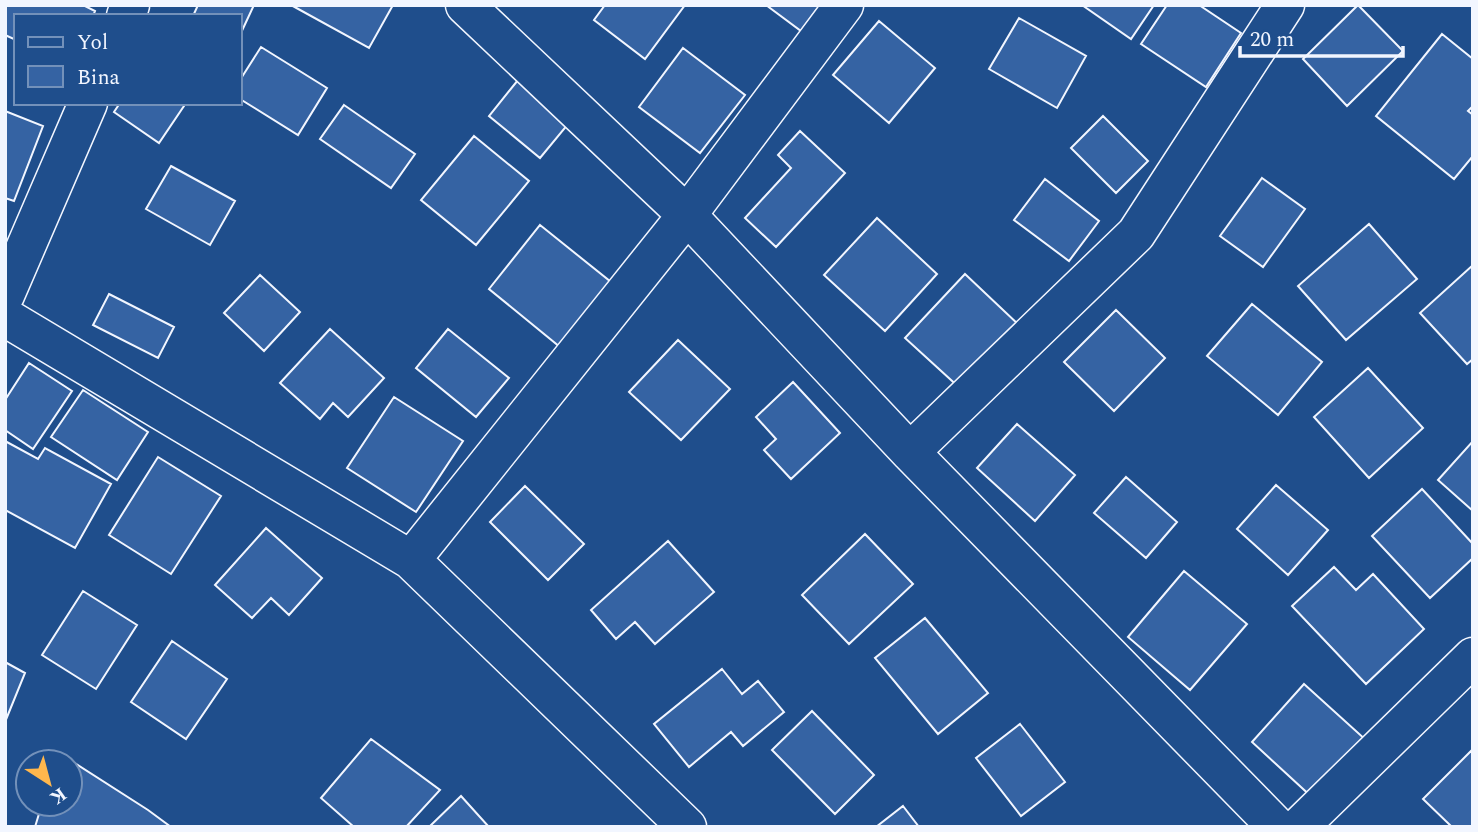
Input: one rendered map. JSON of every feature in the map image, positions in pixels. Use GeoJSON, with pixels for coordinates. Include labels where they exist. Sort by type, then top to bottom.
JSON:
{"type":"FeatureCollection","features":[{"type":"Feature","properties":{"kind":"street"},"geometry":{"type":"LineString","coordinates":[[465,5],[687,215],[910,452],[1277,827]]}},
{"type":"Feature","properties":{"kind":"street"},"geometry":{"type":"LineString","coordinates":[[411,560],[687,215],[844,5]]}},
{"type":"Feature","properties":{"kind":"street"},"geometry":{"type":"LineString","coordinates":[[910,452],[1136,234],[1285,5]]}},
{"type":"Feature","properties":{"kind":"street"},"geometry":{"type":"LineString","coordinates":[[5,295],[87,105]]}},
{"type":"Feature","properties":{"kind":"street"},"geometry":{"type":"LineString","coordinates":[[5,317],[411,560],[687,827]]}},
{"type":"Feature","properties":{"kind":"street"},"geometry":{"type":"LineString","coordinates":[[1299,827],[1473,657]]}},
{"type":"Feature","properties":{"kind":"building"},"geometry":{"type":"Polygon","coordinates":[[[5,5],[83,5],[95,11],[94,14],[14,14],[14,39],[5,35],[5,5]]]}},
{"type":"Feature","properties":{"kind":"building"},"geometry":{"type":"Polygon","coordinates":[[[198,5],[254,5],[242,31],[242,14],[194,14],[198,5]]]}},
{"type":"Feature","properties":{"kind":"building"},"geometry":{"type":"Polygon","coordinates":[[[291,5],[393,5],[369,48],[291,5]]]}},
{"type":"Feature","properties":{"kind":"building"},"geometry":{"type":"Polygon","coordinates":[[[605,5],[685,5],[645,59],[594,20],[605,5]]]}},
{"type":"Feature","properties":{"kind":"building"},"geometry":{"type":"Polygon","coordinates":[[[766,5],[820,5],[801,31],[766,5]]]}},
{"type":"Feature","properties":{"kind":"building"},"geometry":{"type":"Polygon","coordinates":[[[1082,5],[1154,5],[1131,39],[1082,5]]]}},
{"type":"Feature","properties":{"kind":"building"},"geometry":{"type":"Polygon","coordinates":[[[1167,5],[1199,5],[1241,33],[1206,87],[1141,44],[1167,5]]]}},
{"type":"Feature","properties":{"kind":"building"},"geometry":{"type":"Polygon","coordinates":[[[1358,5],[1403,51],[1347,106],[1303,59],[1358,5]]]}},
{"type":"Feature","properties":{"kind":"building"},"geometry":{"type":"Polygon","coordinates":[[[1019,18],[1086,56],[1057,108],[989,69],[1019,18]]]}},
{"type":"Feature","properties":{"kind":"building"},"geometry":{"type":"Polygon","coordinates":[[[879,21],[935,68],[889,123],[833,75],[879,21]]]}},
{"type":"Feature","properties":{"kind":"building"},"geometry":{"type":"Polygon","coordinates":[[[1442,34],[1473,59],[1473,106],[1468,111],[1473,115],[1473,156],[1454,179],[1376,116],[1442,34]]]}},
{"type":"Feature","properties":{"kind":"building"},"geometry":{"type":"Polygon","coordinates":[[[261,47],[327,88],[298,135],[242,100],[242,77],[261,47]]]}},
{"type":"Feature","properties":{"kind":"building"},"geometry":{"type":"Polygon","coordinates":[[[683,48],[745,95],[700,153],[639,107],[683,48]]]}},
{"type":"Feature","properties":{"kind":"building"},"geometry":{"type":"Polygon","coordinates":[[[518,80],[569,123],[540,158],[489,116],[518,80]]]}},
{"type":"Feature","properties":{"kind":"building"},"geometry":{"type":"Polygon","coordinates":[[[119,105],[185,105],[159,143],[114,112],[119,105]]]}},
{"type":"Feature","properties":{"kind":"building"},"geometry":{"type":"Polygon","coordinates":[[[344,105],[415,154],[391,188],[320,139],[344,105]]]}},
{"type":"Feature","properties":{"kind":"building"},"geometry":{"type":"Polygon","coordinates":[[[5,111],[43,126],[14,201],[5,198],[5,111]]]}},
{"type":"Feature","properties":{"kind":"building"},"geometry":{"type":"Polygon","coordinates":[[[1103,116],[1148,161],[1116,193],[1071,148],[1103,116]]]}},
{"type":"Feature","properties":{"kind":"building"},"geometry":{"type":"Polygon","coordinates":[[[800,131],[845,173],[776,247],[745,218],[791,168],[778,155],[800,131]]]}},
{"type":"Feature","properties":{"kind":"building"},"geometry":{"type":"Polygon","coordinates":[[[474,136],[529,181],[476,245],[421,200],[474,136]]]}},
{"type":"Feature","properties":{"kind":"building"},"geometry":{"type":"Polygon","coordinates":[[[171,166],[235,201],[210,245],[146,209],[171,166]]]}},
{"type":"Feature","properties":{"kind":"building"},"geometry":{"type":"Polygon","coordinates":[[[1262,178],[1305,209],[1263,267],[1220,236],[1262,178]]]}},
{"type":"Feature","properties":{"kind":"building"},"geometry":{"type":"Polygon","coordinates":[[[1045,179],[1099,221],[1069,261],[1014,220],[1045,179]]]}},
{"type":"Feature","properties":{"kind":"building"},"geometry":{"type":"Polygon","coordinates":[[[877,218],[937,274],[885,331],[824,275],[877,218]]]}},
{"type":"Feature","properties":{"kind":"building"},"geometry":{"type":"Polygon","coordinates":[[[1369,224],[1417,279],[1346,340],[1298,286],[1369,224]]]}},
{"type":"Feature","properties":{"kind":"building"},"geometry":{"type":"Polygon","coordinates":[[[540,225],[611,282],[560,347],[489,289],[540,225]]]}},
{"type":"Feature","properties":{"kind":"building"},"geometry":{"type":"Polygon","coordinates":[[[1473,265],[1473,359],[1467,364],[1420,313],[1473,265]]]}},
{"type":"Feature","properties":{"kind":"building"},"geometry":{"type":"Polygon","coordinates":[[[965,274],[1021,327],[962,390],[905,338],[965,274]]]}},
{"type":"Feature","properties":{"kind":"building"},"geometry":{"type":"Polygon","coordinates":[[[260,275],[300,312],[264,351],[224,313],[260,275]]]}},
{"type":"Feature","properties":{"kind":"building"},"geometry":{"type":"Polygon","coordinates":[[[109,294],[174,327],[158,358],[93,325],[109,294]]]}},
{"type":"Feature","properties":{"kind":"building"},"geometry":{"type":"Polygon","coordinates":[[[1252,304],[1322,362],[1278,415],[1207,356],[1252,304]]]}},
{"type":"Feature","properties":{"kind":"building"},"geometry":{"type":"Polygon","coordinates":[[[1116,310],[1165,358],[1114,411],[1064,362],[1116,310]]]}},
{"type":"Feature","properties":{"kind":"building"},"geometry":{"type":"Polygon","coordinates":[[[330,329],[384,378],[348,417],[333,403],[320,419],[280,383],[330,329]]]}},
{"type":"Feature","properties":{"kind":"building"},"geometry":{"type":"Polygon","coordinates":[[[448,329],[509,378],[476,417],[416,368],[448,329]]]}},
{"type":"Feature","properties":{"kind":"building"},"geometry":{"type":"Polygon","coordinates":[[[678,340],[730,389],[681,440],[629,392],[678,340]]]}},
{"type":"Feature","properties":{"kind":"building"},"geometry":{"type":"Polygon","coordinates":[[[29,363],[72,391],[33,449],[5,430],[5,400],[29,363]]]}},
{"type":"Feature","properties":{"kind":"building"},"geometry":{"type":"Polygon","coordinates":[[[1368,368],[1423,428],[1369,478],[1314,417],[1368,368]]]}},
{"type":"Feature","properties":{"kind":"building"},"geometry":{"type":"Polygon","coordinates":[[[793,382],[840,433],[791,479],[764,450],[776,439],[756,417],[793,382]]]}},
{"type":"Feature","properties":{"kind":"building"},"geometry":{"type":"Polygon","coordinates":[[[83,390],[148,432],[117,480],[51,437],[83,390]]]}},
{"type":"Feature","properties":{"kind":"building"},"geometry":{"type":"Polygon","coordinates":[[[394,397],[463,441],[416,512],[347,468],[394,397]]]}},
{"type":"Feature","properties":{"kind":"building"},"geometry":{"type":"Polygon","coordinates":[[[1017,424],[1075,475],[1035,521],[977,468],[1017,424]]]}},
{"type":"Feature","properties":{"kind":"building"},"geometry":{"type":"Polygon","coordinates":[[[5,441],[38,459],[45,448],[111,484],[75,548],[5,510],[5,441]]]}},
{"type":"Feature","properties":{"kind":"building"},"geometry":{"type":"Polygon","coordinates":[[[1473,441],[1473,511],[1438,480],[1473,441]]]}},
{"type":"Feature","properties":{"kind":"building"},"geometry":{"type":"Polygon","coordinates":[[[158,457],[221,496],[171,574],[109,535],[158,457]]]}},
{"type":"Feature","properties":{"kind":"building"},"geometry":{"type":"Polygon","coordinates":[[[1126,477],[1177,522],[1146,558],[1094,513],[1126,477]]]}},
{"type":"Feature","properties":{"kind":"building"},"geometry":{"type":"Polygon","coordinates":[[[1276,485],[1328,530],[1288,575],[1237,529],[1276,485]]]}},
{"type":"Feature","properties":{"kind":"building"},"geometry":{"type":"Polygon","coordinates":[[[525,486],[584,544],[548,580],[490,522],[525,486]]]}},
{"type":"Feature","properties":{"kind":"building"},"geometry":{"type":"Polygon","coordinates":[[[1422,489],[1473,544],[1473,558],[1430,598],[1372,536],[1422,489]]]}},
{"type":"Feature","properties":{"kind":"building"},"geometry":{"type":"Polygon","coordinates":[[[266,528],[322,578],[289,615],[271,598],[252,618],[215,585],[266,528]]]}},
{"type":"Feature","properties":{"kind":"building"},"geometry":{"type":"Polygon","coordinates":[[[865,534],[913,584],[849,644],[802,595],[865,534]]]}},
{"type":"Feature","properties":{"kind":"building"},"geometry":{"type":"Polygon","coordinates":[[[668,541],[714,592],[655,644],[635,622],[616,639],[591,610],[668,541]]]}},
{"type":"Feature","properties":{"kind":"building"},"geometry":{"type":"Polygon","coordinates":[[[1334,567],[1356,590],[1373,574],[1424,629],[1366,684],[1292,606],[1334,567]]]}},
{"type":"Feature","properties":{"kind":"building"},"geometry":{"type":"Polygon","coordinates":[[[1184,571],[1247,624],[1190,690],[1128,637],[1184,571]]]}},
{"type":"Feature","properties":{"kind":"building"},"geometry":{"type":"Polygon","coordinates":[[[83,591],[137,625],[96,689],[42,655],[83,591]]]}},
{"type":"Feature","properties":{"kind":"building"},"geometry":{"type":"Polygon","coordinates":[[[925,618],[988,693],[938,734],[875,658],[925,618]]]}},
{"type":"Feature","properties":{"kind":"building"},"geometry":{"type":"Polygon","coordinates":[[[172,641],[227,679],[186,739],[131,702],[172,641]]]}},
{"type":"Feature","properties":{"kind":"building"},"geometry":{"type":"Polygon","coordinates":[[[5,662],[25,673],[5,722],[5,662]]]}},
{"type":"Feature","properties":{"kind":"building"},"geometry":{"type":"Polygon","coordinates":[[[722,669],[742,694],[758,681],[784,712],[743,746],[731,732],[689,767],[654,724],[722,669]]]}},
{"type":"Feature","properties":{"kind":"building"},"geometry":{"type":"Polygon","coordinates":[[[1304,684],[1367,741],[1314,799],[1252,742],[1304,684]]]}},
{"type":"Feature","properties":{"kind":"building"},"geometry":{"type":"Polygon","coordinates":[[[812,711],[874,775],[835,814],[772,750],[812,711]]]}},
{"type":"Feature","properties":{"kind":"building"},"geometry":{"type":"Polygon","coordinates":[[[1020,724],[1065,782],[1021,816],[976,758],[1020,724]]]}},
{"type":"Feature","properties":{"kind":"building"},"geometry":{"type":"Polygon","coordinates":[[[371,739],[440,790],[406,827],[354,827],[321,798],[371,739]]]}},
{"type":"Feature","properties":{"kind":"building"},"geometry":{"type":"Polygon","coordinates":[[[1472,750],[1473,827],[1452,827],[1423,799],[1472,750]]]}},
{"type":"Feature","properties":{"kind":"building"},"geometry":{"type":"Polygon","coordinates":[[[84,769],[171,827],[35,827],[38,818],[84,818],[84,769]]]}},
{"type":"Feature","properties":{"kind":"building"},"geometry":{"type":"Polygon","coordinates":[[[461,796],[489,827],[429,827],[461,796]]]}},
{"type":"Feature","properties":{"kind":"building"},"geometry":{"type":"Polygon","coordinates":[[[903,806],[919,827],[876,827],[903,806]]]}}]}
